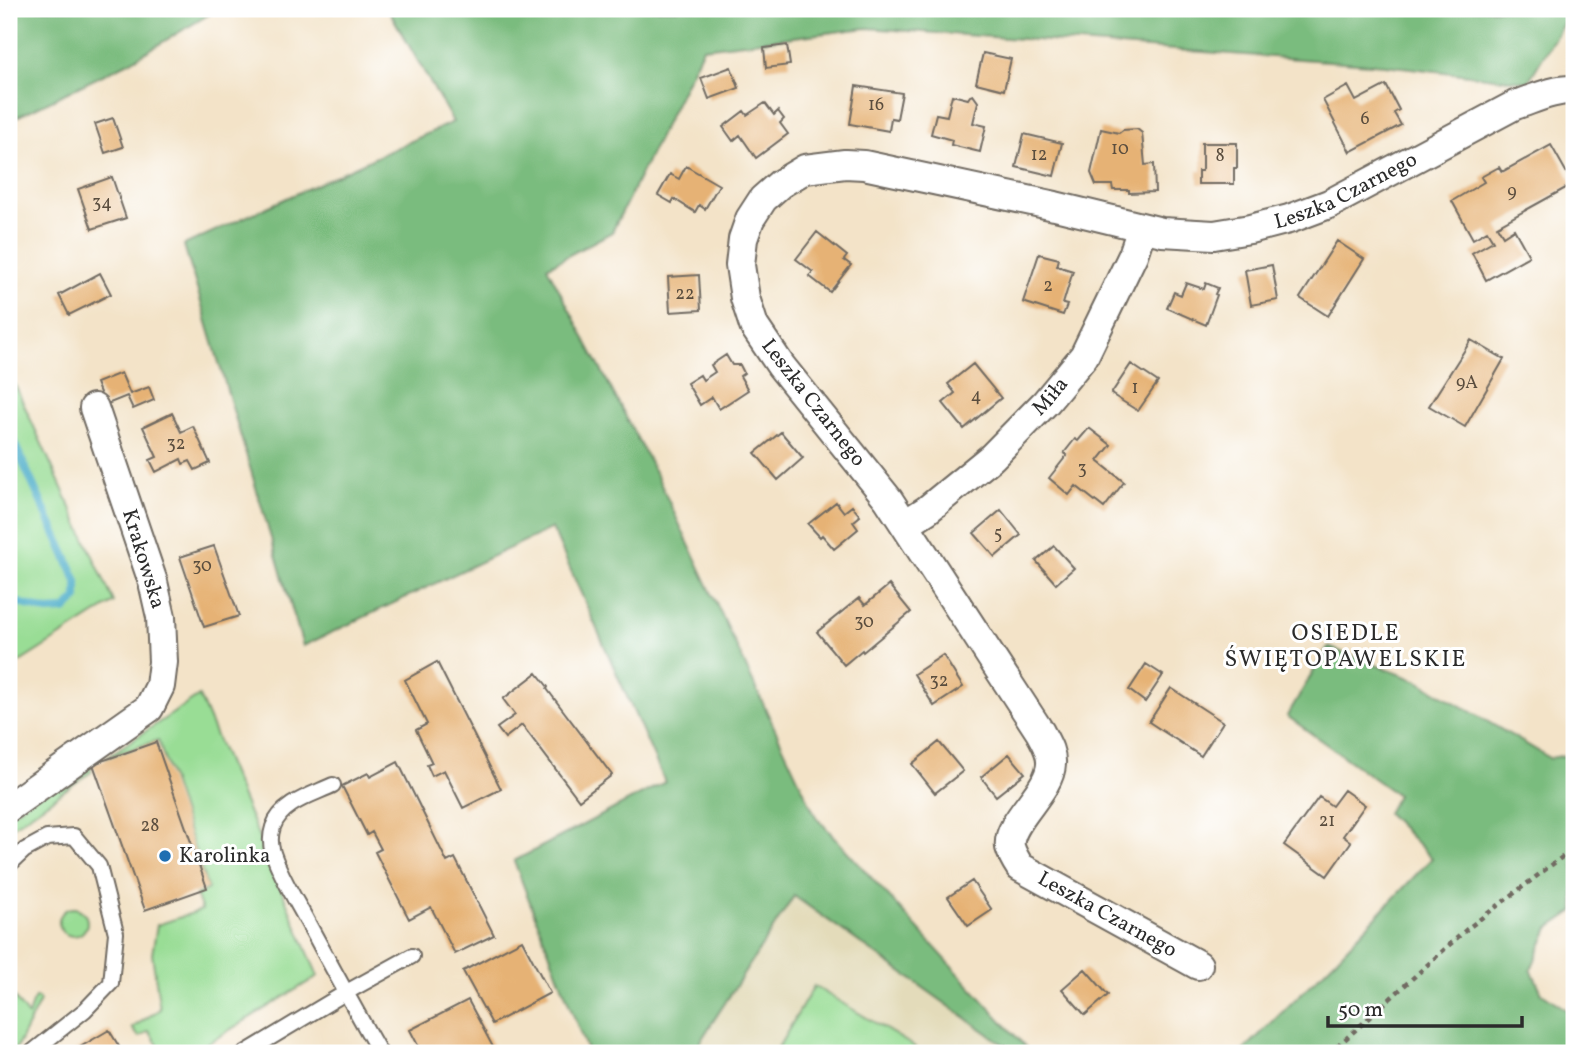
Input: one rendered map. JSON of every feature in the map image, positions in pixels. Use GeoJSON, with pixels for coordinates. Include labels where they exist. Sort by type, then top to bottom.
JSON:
{"type":"FeatureCollection","features":[{"type":"Feature","properties":{"kind":"street","name":"Leszka Czarnego"},"geometry":{"type":"LineString","coordinates":[[1198,965],[1020,867],[1010,845],[1011,833],[1048,778],[1051,763],[1049,750],[1040,732],[888,499],[781,366],[754,326],[745,298],[740,265],[743,239],[750,219],[763,199],[804,169],[845,164],[864,165],[1042,203],[1142,228],[1174,233],[1214,234],[1250,229],[1289,219],[1329,204],[1515,105],[1545,95],[1574,90]]}},
{"type":"Feature","properties":{"kind":"street","name":"Miła"},"geometry":{"type":"LineString","coordinates":[[905,524],[927,510],[992,457],[1046,402],[1084,356],[1133,255],[1142,228]]}},
{"type":"Feature","properties":{"kind":"street","name":"Krakowska"},"geometry":{"type":"LineString","coordinates":[[9,807],[149,708],[160,686],[163,662],[161,617],[153,582],[94,408]]}},
{"type":"Feature","properties":{"kind":"lane"},"geometry":{"type":"LineString","coordinates":[[333,785],[293,804],[279,814],[270,838],[272,852],[345,993],[380,1053]]}},
{"type":"Feature","properties":{"kind":"lane"},"geometry":{"type":"LineString","coordinates":[[9,865],[25,850],[47,838],[74,836],[99,866],[116,933],[111,983],[85,1010],[31,1053]]}},
{"type":"Feature","properties":{"kind":"lane"},"geometry":{"type":"LineString","coordinates":[[245,1053],[412,956]]}},
{"type":"Feature","properties":{"kind":"path"},"geometry":{"type":"LineString","coordinates":[[1330,1053],[1467,929],[1574,848]]}},
{"type":"Feature","properties":{"kind":"path"},"geometry":{"type":"LineString","coordinates":[[1004,1045],[1010,1053]]}},
{"type":"Feature","properties":{"kind":"shaded area"},"geometry":{"type":"Polygon","coordinates":[[[794,896],[1004,1045],[1009,1053],[696,1053],[703,1037],[794,896]]]}},
{"type":"Feature","properties":{"kind":"green space"},"geometry":{"type":"Polygon","coordinates":[[[9,9],[218,9],[129,62],[9,121],[9,9]]]}},
{"type":"Feature","properties":{"kind":"green space"},"geometry":{"type":"Polygon","coordinates":[[[388,9],[1572,9],[1528,82],[1385,65],[867,28],[703,48],[612,232],[547,267],[656,474],[816,817],[1031,1053],[1009,1053],[1004,1045],[794,896],[703,1037],[696,1053],[588,1053],[514,861],[665,782],[552,528],[303,646],[184,245],[453,122],[388,9]]]}},
{"type":"Feature","properties":{"kind":"green space"},"geometry":{"type":"Polygon","coordinates":[[[9,372],[114,602],[9,669],[9,372]]]}},
{"type":"Feature","properties":{"kind":"green space"},"geometry":{"type":"Polygon","coordinates":[[[1328,647],[1418,681],[1550,758],[1574,754],[1574,911],[1549,928],[1531,969],[1542,993],[1574,1015],[1574,1053],[1241,1053],[1432,858],[1387,813],[1397,795],[1287,716],[1328,647]]]}},
{"type":"Feature","properties":{"kind":"green space"},"geometry":{"type":"Polygon","coordinates":[[[199,696],[318,976],[192,1053],[163,1053],[149,1031],[139,1037],[132,1028],[160,1009],[152,954],[157,925],[202,910],[196,895],[208,889],[158,740],[105,758],[199,696]]]}},
{"type":"Feature","properties":{"kind":"green space"},"geometry":{"type":"Polygon","coordinates":[[[106,748],[91,766],[91,772],[9,829],[9,815],[106,748]]]}},
{"type":"Feature","properties":{"kind":"green space"},"geometry":{"type":"Polygon","coordinates":[[[73,908],[83,912],[87,922],[83,932],[73,936],[63,932],[59,922],[63,912],[73,908]]]}},
{"type":"Feature","properties":{"kind":"green space"},"geometry":{"type":"Polygon","coordinates":[[[814,986],[915,1047],[911,1053],[775,1053],[814,986]]]}},
{"type":"Feature","properties":{"kind":"green space"},"geometry":{"type":"Polygon","coordinates":[[[9,990],[28,1016],[35,998],[40,1001],[17,1047],[9,1053],[9,990]]]}},
{"type":"Feature","properties":{"kind":"building"},"geometry":{"type":"Polygon","coordinates":[[[787,45],[790,65],[766,68],[764,48],[787,45]]]}},
{"type":"Feature","properties":{"kind":"building"},"geometry":{"type":"Polygon","coordinates":[[[983,53],[1011,59],[1004,90],[976,83],[983,53]]]}},
{"type":"Feature","properties":{"kind":"building"},"geometry":{"type":"Polygon","coordinates":[[[731,67],[739,88],[709,99],[701,78],[731,67]]]}},
{"type":"Feature","properties":{"kind":"building"},"geometry":{"type":"Polygon","coordinates":[[[1386,85],[1399,110],[1394,113],[1401,125],[1350,152],[1323,100],[1348,86],[1356,101],[1386,85]]]}},
{"type":"Feature","properties":{"kind":"building"},"geometry":{"type":"Polygon","coordinates":[[[856,86],[902,93],[897,119],[891,118],[889,131],[850,124],[856,86]]]}},
{"type":"Feature","properties":{"kind":"building"},"geometry":{"type":"Polygon","coordinates":[[[952,95],[968,99],[973,95],[978,102],[973,123],[986,126],[980,152],[951,145],[952,140],[931,134],[936,114],[947,116],[952,95]]]}},
{"type":"Feature","properties":{"kind":"building"},"geometry":{"type":"Polygon","coordinates":[[[765,103],[774,115],[778,111],[784,119],[780,123],[788,134],[756,158],[740,135],[733,141],[723,127],[744,111],[747,115],[765,103]]]}},
{"type":"Feature","properties":{"kind":"building"},"geometry":{"type":"Polygon","coordinates":[[[113,118],[123,147],[105,153],[95,124],[113,118]]]}},
{"type":"Feature","properties":{"kind":"building"},"geometry":{"type":"Polygon","coordinates":[[[1101,129],[1119,133],[1137,129],[1142,133],[1145,165],[1154,164],[1155,192],[1129,193],[1129,190],[1113,190],[1112,185],[1096,185],[1091,173],[1101,129]]]}},
{"type":"Feature","properties":{"kind":"building"},"geometry":{"type":"Polygon","coordinates":[[[1024,134],[1062,143],[1054,176],[1016,167],[1024,134]]]}},
{"type":"Feature","properties":{"kind":"building"},"geometry":{"type":"Polygon","coordinates":[[[1202,143],[1237,143],[1234,184],[1198,184],[1198,171],[1202,171],[1202,143]]]}},
{"type":"Feature","properties":{"kind":"building"},"geometry":{"type":"Polygon","coordinates":[[[1551,145],[1573,184],[1497,226],[1503,236],[1514,229],[1529,256],[1486,280],[1472,253],[1493,241],[1487,231],[1473,239],[1452,201],[1484,182],[1481,177],[1499,167],[1502,172],[1551,145]]]}},
{"type":"Feature","properties":{"kind":"building"},"geometry":{"type":"Polygon","coordinates":[[[686,166],[719,185],[705,209],[699,205],[695,212],[674,199],[672,203],[658,195],[670,174],[679,179],[686,166]]]}},
{"type":"Feature","properties":{"kind":"building"},"geometry":{"type":"Polygon","coordinates":[[[112,177],[126,218],[92,229],[78,189],[112,177]]]}},
{"type":"Feature","properties":{"kind":"building"},"geometry":{"type":"Polygon","coordinates":[[[817,232],[847,256],[844,260],[851,265],[830,292],[809,276],[813,272],[796,259],[817,232]]]}},
{"type":"Feature","properties":{"kind":"building"},"geometry":{"type":"Polygon","coordinates":[[[1337,241],[1364,259],[1328,316],[1300,298],[1337,241]]]}},
{"type":"Feature","properties":{"kind":"building"},"geometry":{"type":"Polygon","coordinates":[[[1039,254],[1059,259],[1057,266],[1073,271],[1063,304],[1067,305],[1063,315],[1023,302],[1039,254]]]}},
{"type":"Feature","properties":{"kind":"building"},"geometry":{"type":"Polygon","coordinates":[[[1272,265],[1278,300],[1251,305],[1245,270],[1272,265]]]}},
{"type":"Feature","properties":{"kind":"building"},"geometry":{"type":"Polygon","coordinates":[[[100,273],[111,294],[69,315],[59,295],[100,273]]]}},
{"type":"Feature","properties":{"kind":"building"},"geometry":{"type":"Polygon","coordinates":[[[699,275],[701,310],[670,312],[668,277],[699,275]]]}},
{"type":"Feature","properties":{"kind":"building"},"geometry":{"type":"Polygon","coordinates":[[[1186,283],[1204,289],[1206,283],[1218,288],[1206,325],[1167,308],[1174,292],[1181,295],[1186,283]]]}},
{"type":"Feature","properties":{"kind":"building"},"geometry":{"type":"Polygon","coordinates":[[[1471,340],[1504,359],[1465,427],[1429,406],[1471,340]]]}},
{"type":"Feature","properties":{"kind":"building"},"geometry":{"type":"Polygon","coordinates":[[[726,355],[732,365],[740,365],[744,373],[740,376],[748,390],[719,409],[712,397],[700,405],[687,383],[700,375],[703,380],[715,372],[711,365],[726,355]]]}},
{"type":"Feature","properties":{"kind":"building"},"geometry":{"type":"Polygon","coordinates":[[[973,364],[1001,398],[964,429],[943,403],[955,393],[948,384],[973,364]]]}},
{"type":"Feature","properties":{"kind":"building"},"geometry":{"type":"Polygon","coordinates":[[[1131,364],[1158,382],[1138,411],[1111,394],[1131,364]]]}},
{"type":"Feature","properties":{"kind":"building"},"geometry":{"type":"Polygon","coordinates":[[[121,373],[130,394],[149,387],[154,400],[133,409],[127,396],[105,405],[96,383],[121,373]]]}},
{"type":"Feature","properties":{"kind":"building"},"geometry":{"type":"Polygon","coordinates":[[[172,413],[181,432],[193,426],[210,463],[195,470],[190,461],[183,464],[181,459],[156,472],[150,460],[157,457],[143,427],[172,413]]]}},
{"type":"Feature","properties":{"kind":"building"},"geometry":{"type":"Polygon","coordinates":[[[1089,428],[1111,445],[1098,461],[1124,482],[1104,508],[1076,486],[1069,495],[1049,478],[1067,455],[1064,453],[1075,439],[1078,441],[1089,428]]]}},
{"type":"Feature","properties":{"kind":"building"},"geometry":{"type":"Polygon","coordinates":[[[781,432],[803,458],[778,480],[755,453],[781,432]]]}},
{"type":"Feature","properties":{"kind":"building"},"geometry":{"type":"Polygon","coordinates":[[[836,502],[844,512],[852,506],[860,516],[853,522],[858,529],[834,549],[808,524],[836,502]]]}},
{"type":"Feature","properties":{"kind":"building"},"geometry":{"type":"Polygon","coordinates":[[[1001,510],[1021,535],[995,557],[974,533],[1001,510]]]}},
{"type":"Feature","properties":{"kind":"building"},"geometry":{"type":"Polygon","coordinates":[[[214,546],[239,616],[204,627],[180,557],[214,546]]]}},
{"type":"Feature","properties":{"kind":"building"},"geometry":{"type":"Polygon","coordinates":[[[1054,546],[1074,568],[1056,584],[1036,561],[1054,546]]]}},
{"type":"Feature","properties":{"kind":"building"},"geometry":{"type":"Polygon","coordinates":[[[889,585],[911,612],[844,665],[817,632],[859,598],[865,605],[889,585]]]}},
{"type":"Feature","properties":{"kind":"building"},"geometry":{"type":"Polygon","coordinates":[[[943,655],[963,687],[934,706],[914,674],[943,655]]]}},
{"type":"Feature","properties":{"kind":"building"},"geometry":{"type":"Polygon","coordinates":[[[437,662],[501,789],[463,808],[444,770],[432,776],[427,765],[432,763],[416,730],[427,724],[405,680],[437,662]]]}},
{"type":"Feature","properties":{"kind":"building"},"geometry":{"type":"Polygon","coordinates":[[[1146,664],[1163,675],[1145,702],[1129,690],[1146,664]]]}},
{"type":"Feature","properties":{"kind":"building"},"geometry":{"type":"Polygon","coordinates":[[[537,673],[612,775],[579,800],[522,725],[505,738],[497,728],[515,715],[503,699],[537,673]]]}},
{"type":"Feature","properties":{"kind":"building"},"geometry":{"type":"Polygon","coordinates":[[[1171,688],[1223,722],[1201,756],[1149,722],[1171,688]]]}},
{"type":"Feature","properties":{"kind":"building"},"geometry":{"type":"Polygon","coordinates":[[[156,742],[207,888],[145,910],[93,764],[156,742]]]}},
{"type":"Feature","properties":{"kind":"building"},"geometry":{"type":"Polygon","coordinates":[[[939,742],[963,771],[935,793],[912,764],[939,742]]]}},
{"type":"Feature","properties":{"kind":"building"},"geometry":{"type":"Polygon","coordinates":[[[1009,754],[1025,773],[996,796],[981,777],[1009,754]]]}},
{"type":"Feature","properties":{"kind":"building"},"geometry":{"type":"Polygon","coordinates":[[[398,762],[447,862],[455,858],[494,935],[455,954],[431,907],[409,919],[375,852],[381,849],[372,832],[367,835],[342,786],[368,773],[370,777],[398,762]]]}},
{"type":"Feature","properties":{"kind":"building"},"geometry":{"type":"Polygon","coordinates":[[[1344,790],[1365,805],[1343,836],[1351,842],[1327,876],[1284,845],[1319,797],[1332,806],[1344,790]]]}},
{"type":"Feature","properties":{"kind":"building"},"geometry":{"type":"Polygon","coordinates":[[[972,881],[992,910],[968,926],[948,897],[972,881]]]}},
{"type":"Feature","properties":{"kind":"building"},"geometry":{"type":"Polygon","coordinates":[[[522,940],[550,993],[492,1024],[463,971],[522,940]]]}},
{"type":"Feature","properties":{"kind":"building"},"geometry":{"type":"Polygon","coordinates":[[[1085,969],[1108,995],[1085,1015],[1062,989],[1085,969]]]}},
{"type":"Feature","properties":{"kind":"building"},"geometry":{"type":"Polygon","coordinates":[[[468,1000],[493,1047],[481,1053],[422,1053],[410,1030],[468,1000]]]}},
{"type":"Feature","properties":{"kind":"building"},"geometry":{"type":"Polygon","coordinates":[[[109,1030],[123,1053],[70,1053],[109,1030]]]}},
{"type":"Feature","properties":{"kind":"waterway"},"geometry":{"type":"LineString","coordinates":[[9,432],[77,581],[77,598],[65,610],[47,611],[9,600]]}},
{"type":"Feature","properties":{"kind":"place","name":"Karolinka"},"geometry":{"type":"Point","coordinates":[165,856]}},
{"type":"Feature","properties":{"kind":"district","name":"OSIEDLE ŚWIĘTOPAWELSKIE"},"geometry":{"type":"Point","coordinates":[1346,647]}}]}
